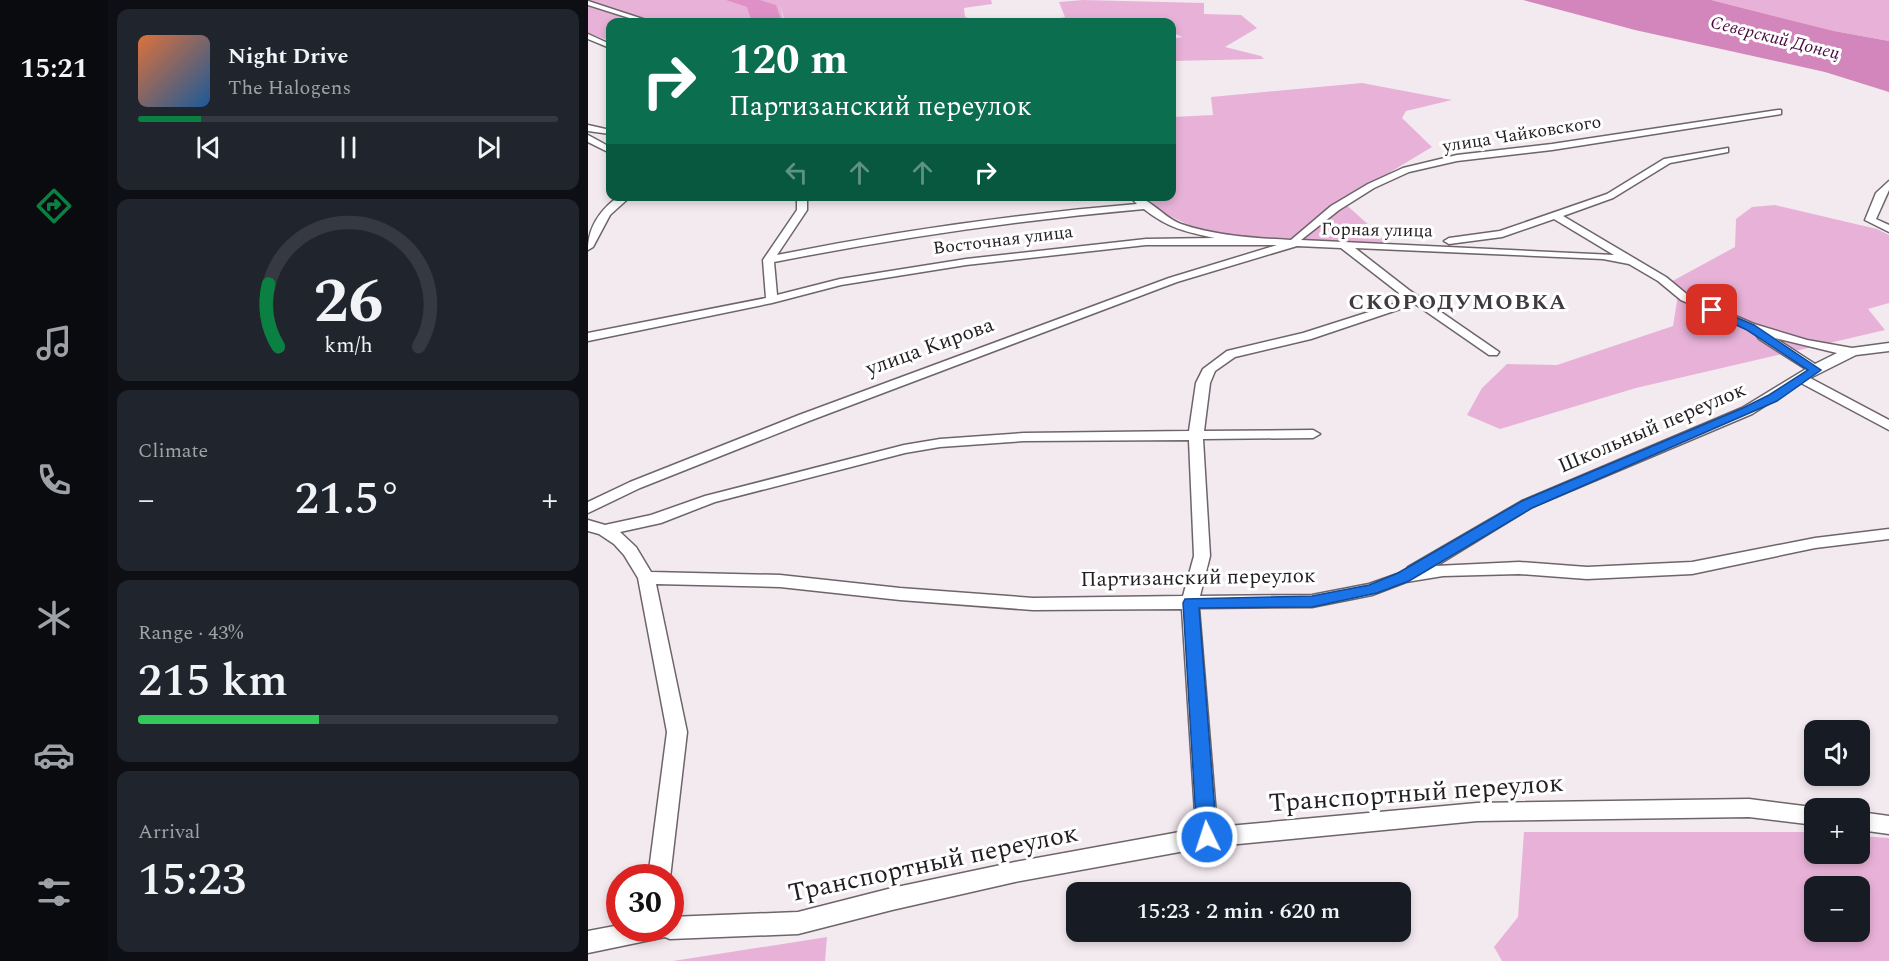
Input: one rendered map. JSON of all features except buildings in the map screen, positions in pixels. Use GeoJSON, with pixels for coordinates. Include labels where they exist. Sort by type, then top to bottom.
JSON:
{"type":"FeatureCollection","features":[{"type":"Feature","properties":{"kind":"street"},"geometry":{"type":"LineString","coordinates":[[588,3],[604,0]]}},
{"type":"Feature","properties":{"kind":"street"},"geometry":{"type":"LineString","coordinates":[[588,3],[635,18]]}},
{"type":"Feature","properties":{"kind":"street"},"geometry":{"type":"LineString","coordinates":[[588,36],[606,44]]}},
{"type":"Feature","properties":{"kind":"street","name":"улица Чайковского"},"geometry":{"type":"LineString","coordinates":[[1293,244],[1299,236],[1335,208],[1371,186],[1406,170],[1458,158],[1552,147],[1778,111]]}},
{"type":"Feature","properties":{"kind":"street"},"geometry":{"type":"LineString","coordinates":[[588,126],[606,125]]}},
{"type":"Feature","properties":{"kind":"street"},"geometry":{"type":"LineString","coordinates":[[588,126],[606,131]]}},
{"type":"Feature","properties":{"kind":"street"},"geometry":{"type":"LineString","coordinates":[[588,138],[606,148]]}},
{"type":"Feature","properties":{"kind":"street"},"geometry":{"type":"LineString","coordinates":[[1393,246],[1493,236],[1610,196],[1667,161],[1725,150]]}},
{"type":"Feature","properties":{"kind":"street"},"geometry":{"type":"LineString","coordinates":[[1889,184],[1881,193],[1870,220],[1889,229]]}},
{"type":"Feature","properties":{"kind":"street"},"geometry":{"type":"LineString","coordinates":[[588,247],[602,216],[618,201]]}},
{"type":"Feature","properties":{"kind":"street"},"geometry":{"type":"LineString","coordinates":[[772,300],[768,260],[777,250],[802,210],[802,201]]}},
{"type":"Feature","properties":{"kind":"street","name":"Горная улица"},"geometry":{"type":"LineString","coordinates":[[1140,201],[1165,221],[1179,227],[1242,241],[1602,256],[1631,261]]}},
{"type":"Feature","properties":{"kind":"street","name":"Восточная улица"},"geometry":{"type":"LineString","coordinates":[[768,260],[833,247],[1050,214],[1145,206]]}},
{"type":"Feature","properties":{"kind":"street"},"geometry":{"type":"LineString","coordinates":[[1555,215],[1662,279],[1685,298],[1750,327],[1805,343],[1852,352]]}},
{"type":"Feature","properties":{"kind":"street","name":"Восточная улица"},"geometry":{"type":"LineString","coordinates":[[588,338],[772,300],[840,282],[978,261],[1146,242],[1242,241]]}},
{"type":"Feature","properties":{"kind":"street","name":"улица Кирова"},"geometry":{"type":"LineString","coordinates":[[588,508],[635,485],[815,414],[1173,280],[1293,244]]}},
{"type":"Feature","properties":{"kind":"street"},"geometry":{"type":"LineString","coordinates":[[1345,246],[1405,292],[1493,352]]}},
{"type":"Feature","properties":{"kind":"street"},"geometry":{"type":"LineString","coordinates":[[1207,837],[1191,603],[1202,555],[1196,435],[1203,383],[1209,369],[1231,354],[1307,336],[1399,306],[1405,292]]}},
{"type":"Feature","properties":{"kind":"street"},"geometry":{"type":"LineString","coordinates":[[1750,327],[1816,370]]}},
{"type":"Feature","properties":{"kind":"street","name":"Школьный переулок"},"geometry":{"type":"LineString","coordinates":[[1403,577],[1527,504],[1747,411],[1773,398],[1801,378],[1852,352],[1889,347]]}},
{"type":"Feature","properties":{"kind":"street"},"geometry":{"type":"LineString","coordinates":[[1801,378],[1889,426]]}},
{"type":"Feature","properties":{"kind":"street"},"geometry":{"type":"LineString","coordinates":[[596,528],[656,519],[710,499],[904,449],[940,443],[1024,437],[1313,434]]}},
{"type":"Feature","properties":{"kind":"street"},"geometry":{"type":"LineString","coordinates":[[596,528],[625,543],[646,578],[677,732],[661,864]]}},
{"type":"Feature","properties":{"kind":"street","name":"Партизанский переулок"},"geometry":{"type":"LineString","coordinates":[[646,578],[780,581],[900,594],[1032,604],[1312,601],[1372,590],[1403,577],[1443,570],[1520,568],[1587,573],[1692,568],[1815,543],[1889,534]]}},
{"type":"Feature","properties":{"kind":"street","name":"Транспортный переулок"},"geometry":{"type":"LineString","coordinates":[[684,927],[798,923],[892,899],[1015,872],[1207,837],[1477,812],[1749,808],[1804,815]]}},
{"type":"Feature","properties":{"kind":"street"},"geometry":{"type":"LineString","coordinates":[[1870,822],[1889,825]]}},
{"type":"Feature","properties":{"kind":"street"},"geometry":{"type":"LineString","coordinates":[[588,942],[606,938]]}},
{"type":"Feature","properties":{"kind":"shaded area"},"geometry":{"type":"Polygon","coordinates":[[[588,0],[991,0],[992,4],[964,8],[965,17],[968,18],[784,18],[780,5],[783,18],[606,18],[606,40],[588,33],[588,0]]]}},
{"type":"Feature","properties":{"kind":"shaded area"},"geometry":{"type":"Polygon","coordinates":[[[726,0],[760,0],[776,5],[781,18],[751,18],[747,7],[726,0]]]}},
{"type":"Feature","properties":{"kind":"shaded area"},"geometry":{"type":"Polygon","coordinates":[[[1083,0],[1204,3],[1204,14],[1241,15],[1257,28],[1225,47],[1261,56],[1264,59],[1176,61],[1176,38],[1182,37],[1176,34],[1176,18],[1061,18],[1065,17],[1059,2],[1083,0]]]}},
{"type":"Feature","properties":{"kind":"shaded area"},"geometry":{"type":"Polygon","coordinates":[[[1711,0],[1889,0],[1889,41],[1834,31],[1711,0]]]}},
{"type":"Feature","properties":{"kind":"shaded area"},"geometry":{"type":"Polygon","coordinates":[[[1362,83],[1452,100],[1406,111],[1402,118],[1432,147],[1342,201],[1389,243],[1290,242],[1216,233],[1185,223],[1146,201],[1176,201],[1176,117],[1213,115],[1211,97],[1362,83]]]}},
{"type":"Feature","properties":{"kind":"shaded area"},"geometry":{"type":"Polygon","coordinates":[[[1775,205],[1877,229],[1889,235],[1889,303],[1868,309],[1885,330],[1636,388],[1500,429],[1467,415],[1482,388],[1507,364],[1557,365],[1673,326],[1678,295],[1667,284],[1735,247],[1736,219],[1752,207],[1775,205]]]}},
{"type":"Feature","properties":{"kind":"shaded area"},"geometry":{"type":"Polygon","coordinates":[[[1524,832],[1804,832],[1804,864],[1870,864],[1870,837],[1889,838],[1889,961],[1502,961],[1494,947],[1518,917],[1524,832]]]}},
{"type":"Feature","properties":{"kind":"shaded area"},"geometry":{"type":"Polygon","coordinates":[[[827,937],[825,961],[673,961],[827,937]]]}},
{"type":"Feature","properties":{"kind":"water","name":"Северский Донец"},"geometry":{"type":"Polygon","coordinates":[[[1523,0],[1711,0],[1834,31],[1889,41],[1889,92],[1825,72],[1635,30],[1523,0]]]}},
{"type":"Feature","properties":{"kind":"district","name":"СКОРОДУМОВКА"},"geometry":{"type":"Point","coordinates":[1458,302]}},
{"type":"Feature","properties":{"kind":"route"},"geometry":{"type":"LineString","coordinates":[[1207,837],[1191,603],[1312,601],[1372,590],[1403,577],[1484,532],[1527,504],[1747,411],[1773,398],[1816,370],[1750,327],[1712,310]]}}]}
